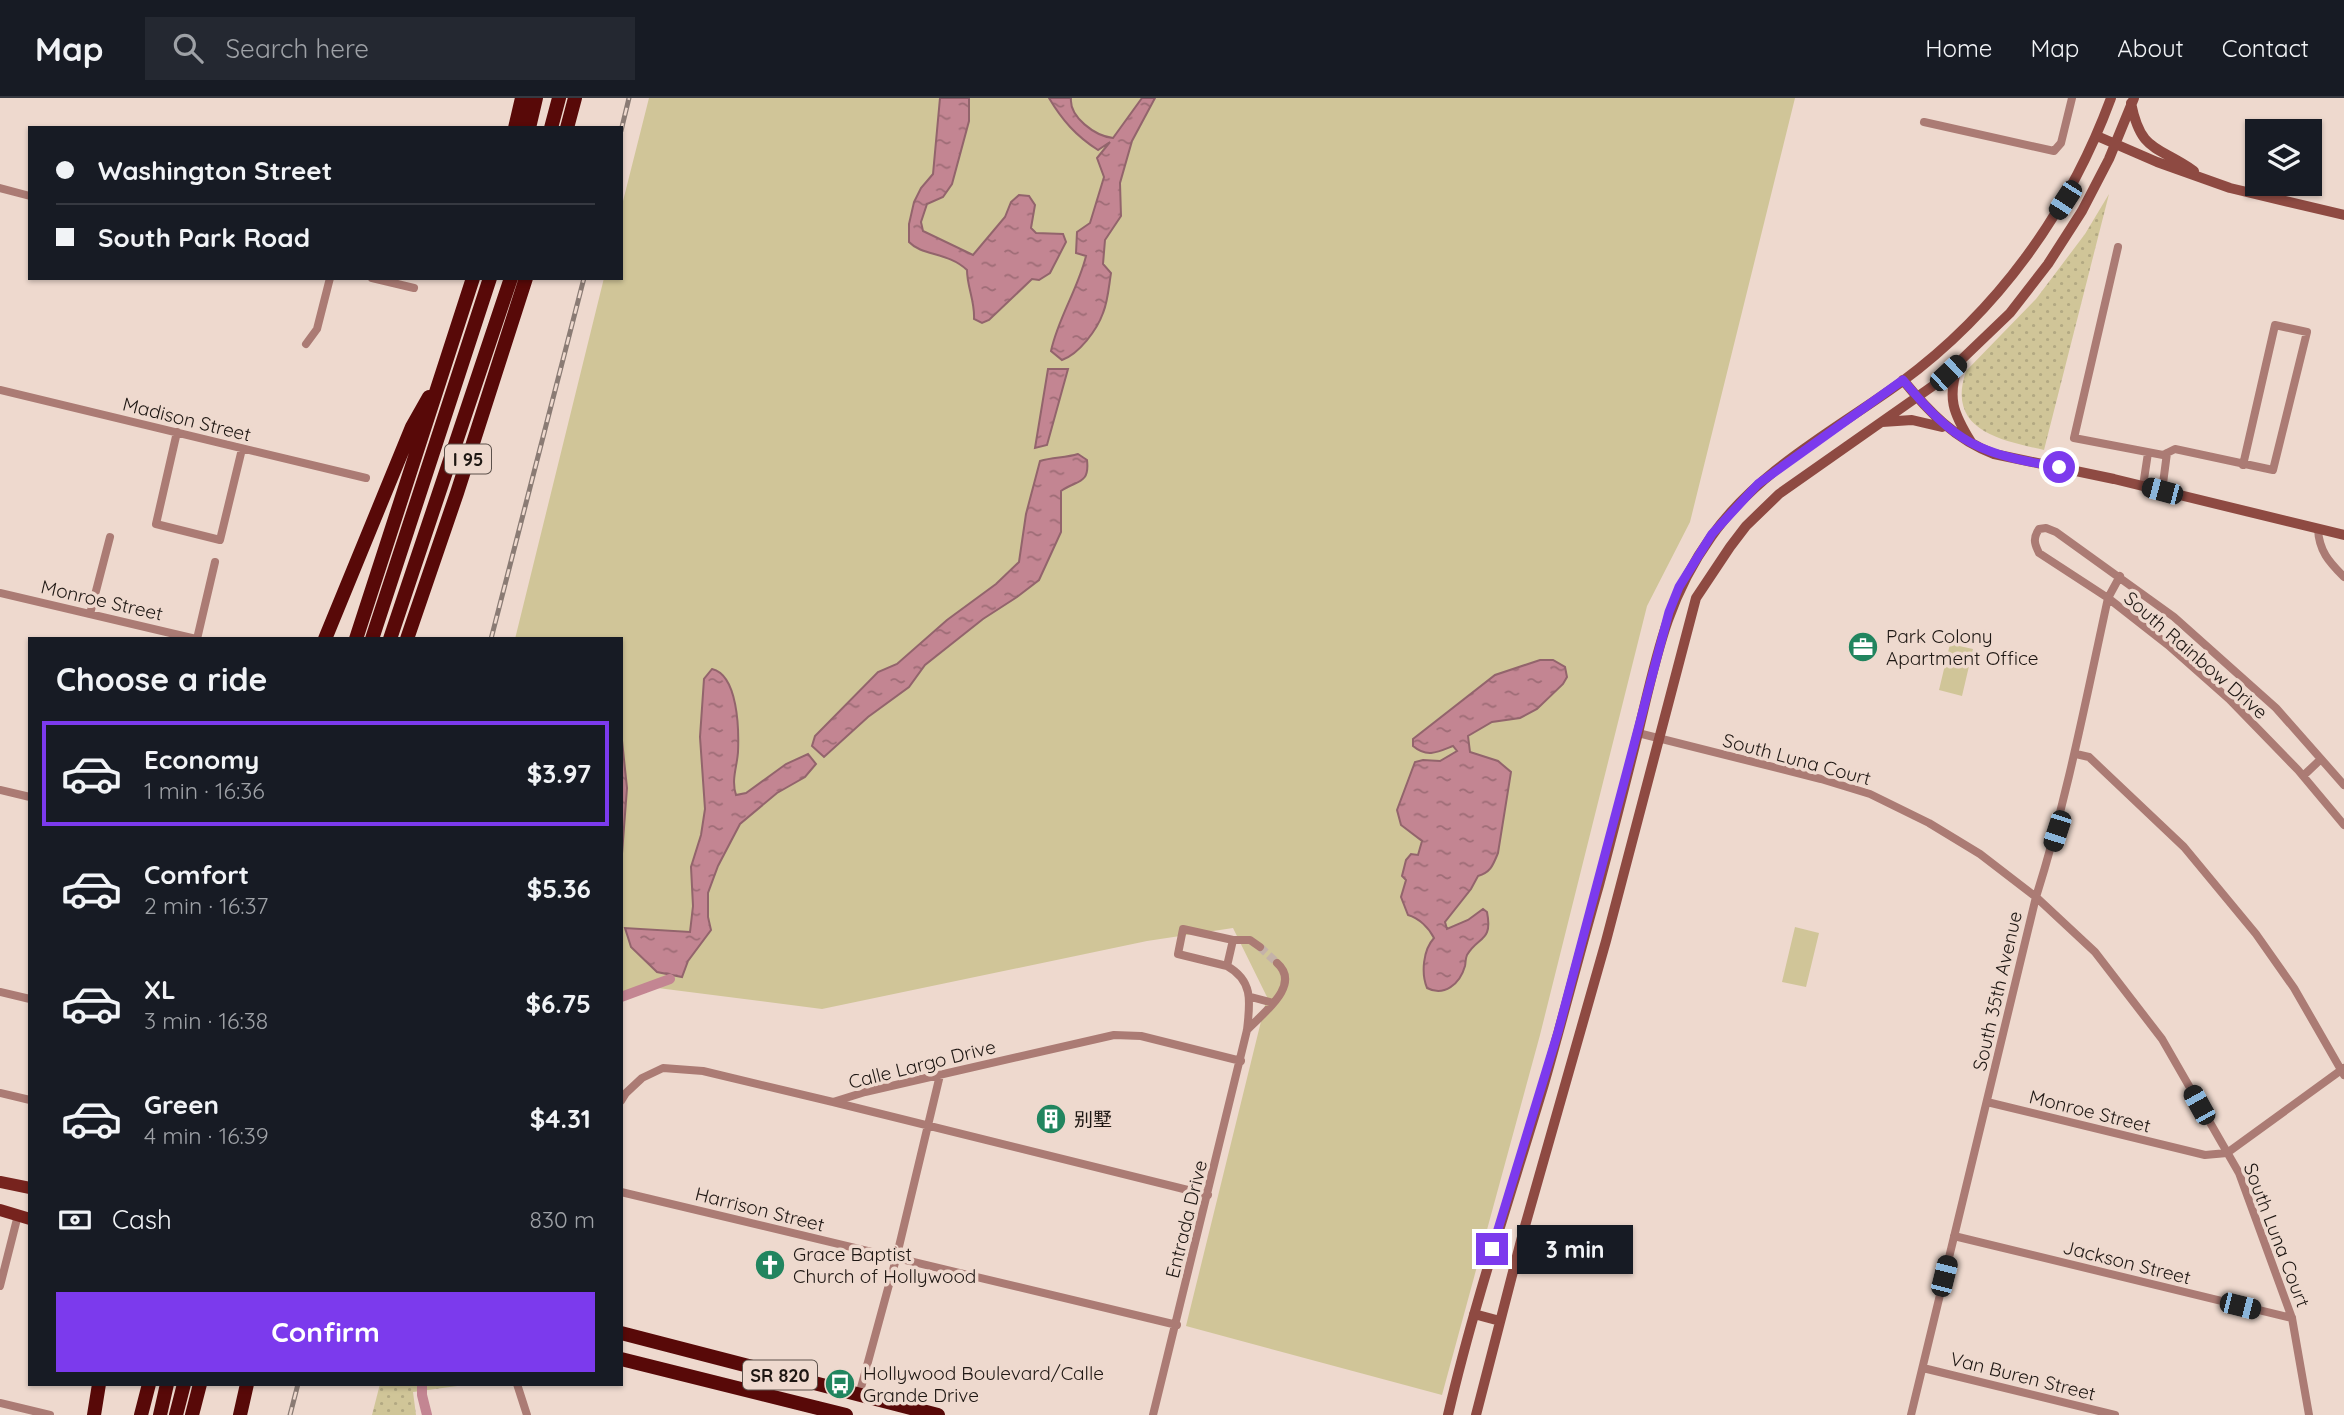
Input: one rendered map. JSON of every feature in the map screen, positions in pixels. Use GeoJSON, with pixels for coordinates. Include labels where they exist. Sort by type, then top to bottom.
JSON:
{"type":"FeatureCollection","features":[{"type":"Feature","properties":{"kind":"highway"},"geometry":{"type":"LineString","coordinates":[[515,126],[522,98]]}},
{"type":"Feature","properties":{"kind":"highway"},"geometry":{"type":"LineString","coordinates":[[529,126],[536,98]]}},
{"type":"Feature","properties":{"kind":"highway"},"geometry":{"type":"LineString","coordinates":[[552,126],[559,98]]}},
{"type":"Feature","properties":{"kind":"highway"},"geometry":{"type":"LineString","coordinates":[[568,126],[575,98]]}},
{"type":"Feature","properties":{"kind":"highway","name":"I 95"},"geometry":{"type":"LineString","coordinates":[[357,637],[472,280]]}},
{"type":"Feature","properties":{"kind":"highway"},"geometry":{"type":"LineString","coordinates":[[373,637],[489,280]]}},
{"type":"Feature","properties":{"kind":"highway"},"geometry":{"type":"LineString","coordinates":[[391,637],[510,280]]}},
{"type":"Feature","properties":{"kind":"highway","name":"I 95"},"geometry":{"type":"LineString","coordinates":[[408,637],[525,280]]}},
{"type":"Feature","properties":{"kind":"highway"},"geometry":{"type":"LineString","coordinates":[[326,637],[412,427],[445,369]]}},
{"type":"Feature","properties":{"kind":"highway","name":"SR 820"},"geometry":{"type":"LineString","coordinates":[[623,1335],[938,1415]]}},
{"type":"Feature","properties":{"kind":"highway","name":"SR 820"},"geometry":{"type":"LineString","coordinates":[[623,1360],[846,1415]]}},
{"type":"Feature","properties":{"kind":"highway"},"geometry":{"type":"LineString","coordinates":[[94,1415],[99,1386]]}},
{"type":"Feature","properties":{"kind":"highway"},"geometry":{"type":"LineString","coordinates":[[141,1415],[148,1386]]}},
{"type":"Feature","properties":{"kind":"highway"},"geometry":{"type":"LineString","coordinates":[[160,1415],[167,1386]]}},
{"type":"Feature","properties":{"kind":"highway"},"geometry":{"type":"LineString","coordinates":[[176,1415],[183,1386]]}},
{"type":"Feature","properties":{"kind":"highway"},"geometry":{"type":"LineString","coordinates":[[192,1415],[199,1386]]}},
{"type":"Feature","properties":{"kind":"highway"},"geometry":{"type":"LineString","coordinates":[[240,1415],[247,1386]]}},
{"type":"Feature","properties":{"kind":"highway"},"geometry":{"type":"LineString","coordinates":[[817,1408],[846,1403],[859,1395]]}},
{"type":"Feature","properties":{"kind":"highway"},"geometry":{"type":"LineString","coordinates":[[889,1415],[896,1412],[932,1415]]}},
{"type":"Feature","properties":{"kind":"main road"},"geometry":{"type":"LineString","coordinates":[[0,1182],[28,1188]]}},
{"type":"Feature","properties":{"kind":"main road"},"geometry":{"type":"LineString","coordinates":[[0,1210],[24,1217]]}},
{"type":"Feature","properties":{"kind":"street"},"geometry":{"type":"LineString","coordinates":[[1924,122],[2054,151],[2061,143],[2072,98]]}},
{"type":"Feature","properties":{"kind":"street"},"geometry":{"type":"LineString","coordinates":[[1448,1415],[1474,1314],[1544,1084],[1669,612],[1679,587],[1712,534],[1758,484],[1949,344],[1994,298],[2032,251],[2065,200],[2097,136],[2110,98]]}},
{"type":"Feature","properties":{"kind":"street"},"geometry":{"type":"LineString","coordinates":[[1476,1415],[1606,941],[1696,597],[1746,526],[1779,494],[1937,383],[2010,313],[2048,264],[2082,211],[2115,144],[2132,101]]}},
{"type":"Feature","properties":{"kind":"street"},"geometry":{"type":"LineString","coordinates":[[2132,101],[2136,125],[2142,139],[2208,180]]}},
{"type":"Feature","properties":{"kind":"street"},"geometry":{"type":"LineString","coordinates":[[2097,136],[2208,180],[2344,215]]}},
{"type":"Feature","properties":{"kind":"street"},"geometry":{"type":"LineString","coordinates":[[0,188],[28,195]]}},
{"type":"Feature","properties":{"kind":"street"},"geometry":{"type":"LineString","coordinates":[[2118,247],[2074,438],[2163,455],[2175,449],[2244,465],[2273,470],[2307,332],[2276,325],[2244,465]]}},
{"type":"Feature","properties":{"kind":"street"},"geometry":{"type":"LineString","coordinates":[[306,344],[317,329],[329,280]]}},
{"type":"Feature","properties":{"kind":"street"},"geometry":{"type":"LineString","coordinates":[[381,280],[414,288]]}},
{"type":"Feature","properties":{"kind":"street"},"geometry":{"type":"LineString","coordinates":[[1959,363],[1952,393],[1955,412],[1975,447]]}},
{"type":"Feature","properties":{"kind":"street"},"geometry":{"type":"LineString","coordinates":[[1903,380],[1947,428],[1975,447],[2009,458],[2143,486],[2344,535]]}},
{"type":"Feature","properties":{"kind":"street","name":"Madison Street"},"geometry":{"type":"LineString","coordinates":[[0,390],[366,478]]}},
{"type":"Feature","properties":{"kind":"street"},"geometry":{"type":"LineString","coordinates":[[1880,423],[1912,420],[1947,428]]}},
{"type":"Feature","properties":{"kind":"street"},"geometry":{"type":"LineString","coordinates":[[177,432],[156,524],[220,540],[242,449]]}},
{"type":"Feature","properties":{"kind":"street"},"geometry":{"type":"LineString","coordinates":[[2143,486],[2148,453]]}},
{"type":"Feature","properties":{"kind":"street"},"geometry":{"type":"LineString","coordinates":[[2162,491],[2167,453]]}},
{"type":"Feature","properties":{"kind":"street","name":"South Rainbow Drive"},"geometry":{"type":"LineString","coordinates":[[2344,785],[2266,699],[2174,617],[2056,533],[2046,528],[2039,529],[2034,544],[2046,559],[2108,598],[2168,645],[2229,699],[2303,776],[2344,825]]}},
{"type":"Feature","properties":{"kind":"street"},"geometry":{"type":"LineString","coordinates":[[2318,529],[2319,546],[2329,563],[2344,577]]}},
{"type":"Feature","properties":{"kind":"street"},"geometry":{"type":"LineString","coordinates":[[89,614],[110,537]]}},
{"type":"Feature","properties":{"kind":"street"},"geometry":{"type":"LineString","coordinates":[[196,637],[215,562]]}},
{"type":"Feature","properties":{"kind":"street","name":"South 35th Avenue"},"geometry":{"type":"LineString","coordinates":[[1911,1415],[2036,897],[2057,831],[2076,754],[2108,598],[2120,576]]}},
{"type":"Feature","properties":{"kind":"street","name":"Monroe Street"},"geometry":{"type":"LineString","coordinates":[[0,593],[187,637]]}},
{"type":"Feature","properties":{"kind":"street","name":"South Luna Court"},"geometry":{"type":"LineString","coordinates":[[1638,733],[1870,794],[1930,823],[1980,853],[2036,897],[2095,952],[2162,1039],[2239,1173],[2292,1318],[2309,1415]]}},
{"type":"Feature","properties":{"kind":"street"},"geometry":{"type":"LineString","coordinates":[[2076,754],[2089,758],[2184,847],[2256,934],[2294,988],[2343,1071],[2227,1153]]}},
{"type":"Feature","properties":{"kind":"street"},"geometry":{"type":"LineString","coordinates":[[2303,776],[2321,759]]}},
{"type":"Feature","properties":{"kind":"street"},"geometry":{"type":"LineString","coordinates":[[0,790],[28,797]]}},
{"type":"Feature","properties":{"kind":"street"},"geometry":{"type":"LineString","coordinates":[[1259,947],[1250,940],[1233,940],[1183,929],[1178,954],[1237,971],[1251,997],[1273,1003]]}},
{"type":"Feature","properties":{"kind":"street"},"geometry":{"type":"LineString","coordinates":[[1227,966],[1233,940]]}},
{"type":"Feature","properties":{"kind":"street"},"geometry":{"type":"LineString","coordinates":[[1247,1030],[1284,989],[1287,979],[1277,963]]}},
{"type":"Feature","properties":{"kind":"street"},"geometry":{"type":"LineString","coordinates":[[0,992],[28,999]]}},
{"type":"Feature","properties":{"kind":"street","name":"Entrada Drive"},"geometry":{"type":"LineString","coordinates":[[1153,1415],[1241,1061],[1251,997]]}},
{"type":"Feature","properties":{"kind":"street","name":"Calle Largo Drive"},"geometry":{"type":"LineString","coordinates":[[623,1098],[642,1078],[663,1068],[703,1071],[833,1102],[1114,1035],[1141,1036],[1241,1061]]}},
{"type":"Feature","properties":{"kind":"street"},"geometry":{"type":"LineString","coordinates":[[859,1395],[896,1259],[940,1075]]}},
{"type":"Feature","properties":{"kind":"street"},"geometry":{"type":"LineString","coordinates":[[0,1093],[28,1100]]}},
{"type":"Feature","properties":{"kind":"street"},"geometry":{"type":"LineString","coordinates":[[833,1102],[1208,1195]]}},
{"type":"Feature","properties":{"kind":"street","name":"Monroe Street"},"geometry":{"type":"LineString","coordinates":[[1987,1102],[2206,1155],[2227,1153]]}},
{"type":"Feature","properties":{"kind":"street","name":"Harrison Street"},"geometry":{"type":"LineString","coordinates":[[623,1192],[1177,1325]]}},
{"type":"Feature","properties":{"kind":"street"},"geometry":{"type":"LineString","coordinates":[[0,1286],[24,1217]]}},
{"type":"Feature","properties":{"kind":"street","name":"Jackson Street"},"geometry":{"type":"LineString","coordinates":[[1954,1236],[2292,1318]]}},
{"type":"Feature","properties":{"kind":"street"},"geometry":{"type":"LineString","coordinates":[[1474,1314],[1500,1321]]}},
{"type":"Feature","properties":{"kind":"street","name":"Van Buren Street"},"geometry":{"type":"LineString","coordinates":[[1923,1368],[2115,1415]]}},
{"type":"Feature","properties":{"kind":"street"},"geometry":{"type":"LineString","coordinates":[[518,1386],[527,1415]]}},
{"type":"Feature","properties":{"kind":"street"},"geometry":{"type":"LineString","coordinates":[[0,1403],[50,1415]]}},
{"type":"Feature","properties":{"kind":"shaded area"},"geometry":{"type":"Polygon","coordinates":[[[649,98],[1795,98],[1690,522],[1647,606],[1540,1035],[1442,1395],[1186,1326],[1267,997],[1233,928],[1147,941],[822,1009],[642,986],[623,1000],[623,637],[515,637],[604,280],[623,280],[623,201],[649,98]]]}},
{"type":"Feature","properties":{"kind":"shaded area"},"geometry":{"type":"Polygon","coordinates":[[[2109,194],[2044,450],[1994,436],[1970,419],[1963,407],[1962,391],[1966,371],[2036,299],[2085,234],[2109,194]]]}},
{"type":"Feature","properties":{"kind":"shaded area"},"geometry":{"type":"Polygon","coordinates":[[[1950,644],[1973,649],[1962,696],[1939,690],[1950,644]]]}},
{"type":"Feature","properties":{"kind":"shaded area"},"geometry":{"type":"Polygon","coordinates":[[[1795,927],[1819,933],[1806,987],[1782,982],[1795,927]]]}},
{"type":"Feature","properties":{"kind":"shaded area"},"geometry":{"type":"Polygon","coordinates":[[[379,1386],[457,1386],[413,1392],[416,1415],[372,1415],[379,1386]]]}},
{"type":"Feature","properties":{"kind":"water"},"geometry":{"type":"Polygon","coordinates":[[[940,98],[969,98],[969,121],[952,184],[943,197],[927,204],[921,222],[923,231],[973,255],[1005,217],[1011,202],[1019,195],[1029,196],[1035,205],[1031,228],[1036,233],[1063,234],[1066,242],[1050,273],[1039,280],[1032,279],[989,320],[982,323],[974,319],[967,270],[952,260],[921,250],[909,242],[909,224],[914,202],[933,174],[940,98]]]}},
{"type":"Feature","properties":{"kind":"water"},"geometry":{"type":"Polygon","coordinates":[[[1049,98],[1071,98],[1074,112],[1084,124],[1099,134],[1113,138],[1142,98],[1155,98],[1132,141],[1120,183],[1121,216],[1105,240],[1103,264],[1111,273],[1105,308],[1087,341],[1075,353],[1062,360],[1051,351],[1086,256],[1076,253],[1077,232],[1090,223],[1104,177],[1097,158],[1110,142],[1098,150],[1090,145],[1070,127],[1049,98]]]}},
{"type":"Feature","properties":{"kind":"water"},"geometry":{"type":"Polygon","coordinates":[[[1048,369],[1068,369],[1047,445],[1035,448],[1048,369]]]}},
{"type":"Feature","properties":{"kind":"water"},"geometry":{"type":"Polygon","coordinates":[[[1078,454],[1087,460],[1086,474],[1081,481],[1061,491],[1061,532],[1039,580],[983,619],[925,665],[909,687],[868,717],[824,757],[812,746],[815,736],[878,672],[897,664],[947,620],[996,584],[1019,562],[1026,514],[1040,461],[1078,454]]]}},
{"type":"Feature","properties":{"kind":"water"},"geometry":{"type":"Polygon","coordinates":[[[1540,660],[1553,660],[1565,667],[1567,677],[1563,684],[1537,709],[1520,718],[1492,722],[1468,736],[1470,752],[1498,761],[1511,772],[1495,861],[1489,870],[1478,876],[1445,922],[1447,929],[1468,920],[1483,909],[1487,912],[1488,929],[1467,955],[1463,972],[1455,983],[1445,990],[1427,988],[1425,955],[1434,938],[1423,924],[1408,915],[1401,897],[1406,880],[1402,876],[1406,860],[1411,854],[1418,855],[1422,841],[1401,825],[1397,810],[1415,762],[1440,761],[1457,751],[1453,746],[1437,752],[1423,752],[1413,746],[1413,739],[1495,675],[1540,660]]]}},
{"type":"Feature","properties":{"kind":"water"},"geometry":{"type":"Polygon","coordinates":[[[712,669],[721,673],[727,681],[735,704],[738,742],[734,779],[736,795],[746,793],[786,764],[808,754],[816,764],[805,777],[777,793],[740,824],[718,866],[708,893],[711,930],[688,961],[682,977],[657,972],[631,947],[625,928],[690,932],[693,906],[691,867],[701,835],[705,809],[700,737],[704,679],[712,669]]]}},
{"type":"Feature","properties":{"kind":"water"},"geometry":{"type":"Polygon","coordinates":[[[623,750],[627,788],[623,841],[623,750]]]}},
{"type":"Feature","properties":{"kind":"waterway"},"geometry":{"type":"LineString","coordinates":[[623,996],[670,979]]}},
{"type":"Feature","properties":{"kind":"waterway"},"geometry":{"type":"LineString","coordinates":[[422,1386],[427,1415]]}},
{"type":"Feature","properties":{"kind":"tunnel"},"geometry":{"type":"LineString","coordinates":[[1260,947],[1277,963]]}},
{"type":"Feature","properties":{"kind":"railway"},"geometry":{"type":"LineString","coordinates":[[622,126],[629,98]]}},
{"type":"Feature","properties":{"kind":"railway"},"geometry":{"type":"LineString","coordinates":[[492,637],[583,280]]}},
{"type":"Feature","properties":{"kind":"railway"},"geometry":{"type":"LineString","coordinates":[[290,1415],[297,1386]]}},
{"type":"Feature","properties":{"kind":"place","name":"Park Colony Apartment Office"},"geometry":{"type":"Point","coordinates":[1863,647]}},
{"type":"Feature","properties":{"kind":"place","name":"别墅"},"geometry":{"type":"Point","coordinates":[1051,1119]}},
{"type":"Feature","properties":{"kind":"place","name":"Grace Baptist Church of Hollywood"},"geometry":{"type":"Point","coordinates":[770,1265]}},
{"type":"Feature","properties":{"kind":"place","name":"Hollywood Boulevard/Calle Grande Drive"},"geometry":{"type":"Point","coordinates":[840,1384]}},
{"type":"Feature","properties":{"kind":"route"},"geometry":{"type":"LineString","coordinates":[[1492,1249],[1544,1084],[1601,877],[1669,612],[1679,587],[1712,534],[1758,484],[1903,380],[1938,420],[1975,447],[2009,458],[2059,467]]}}]}
